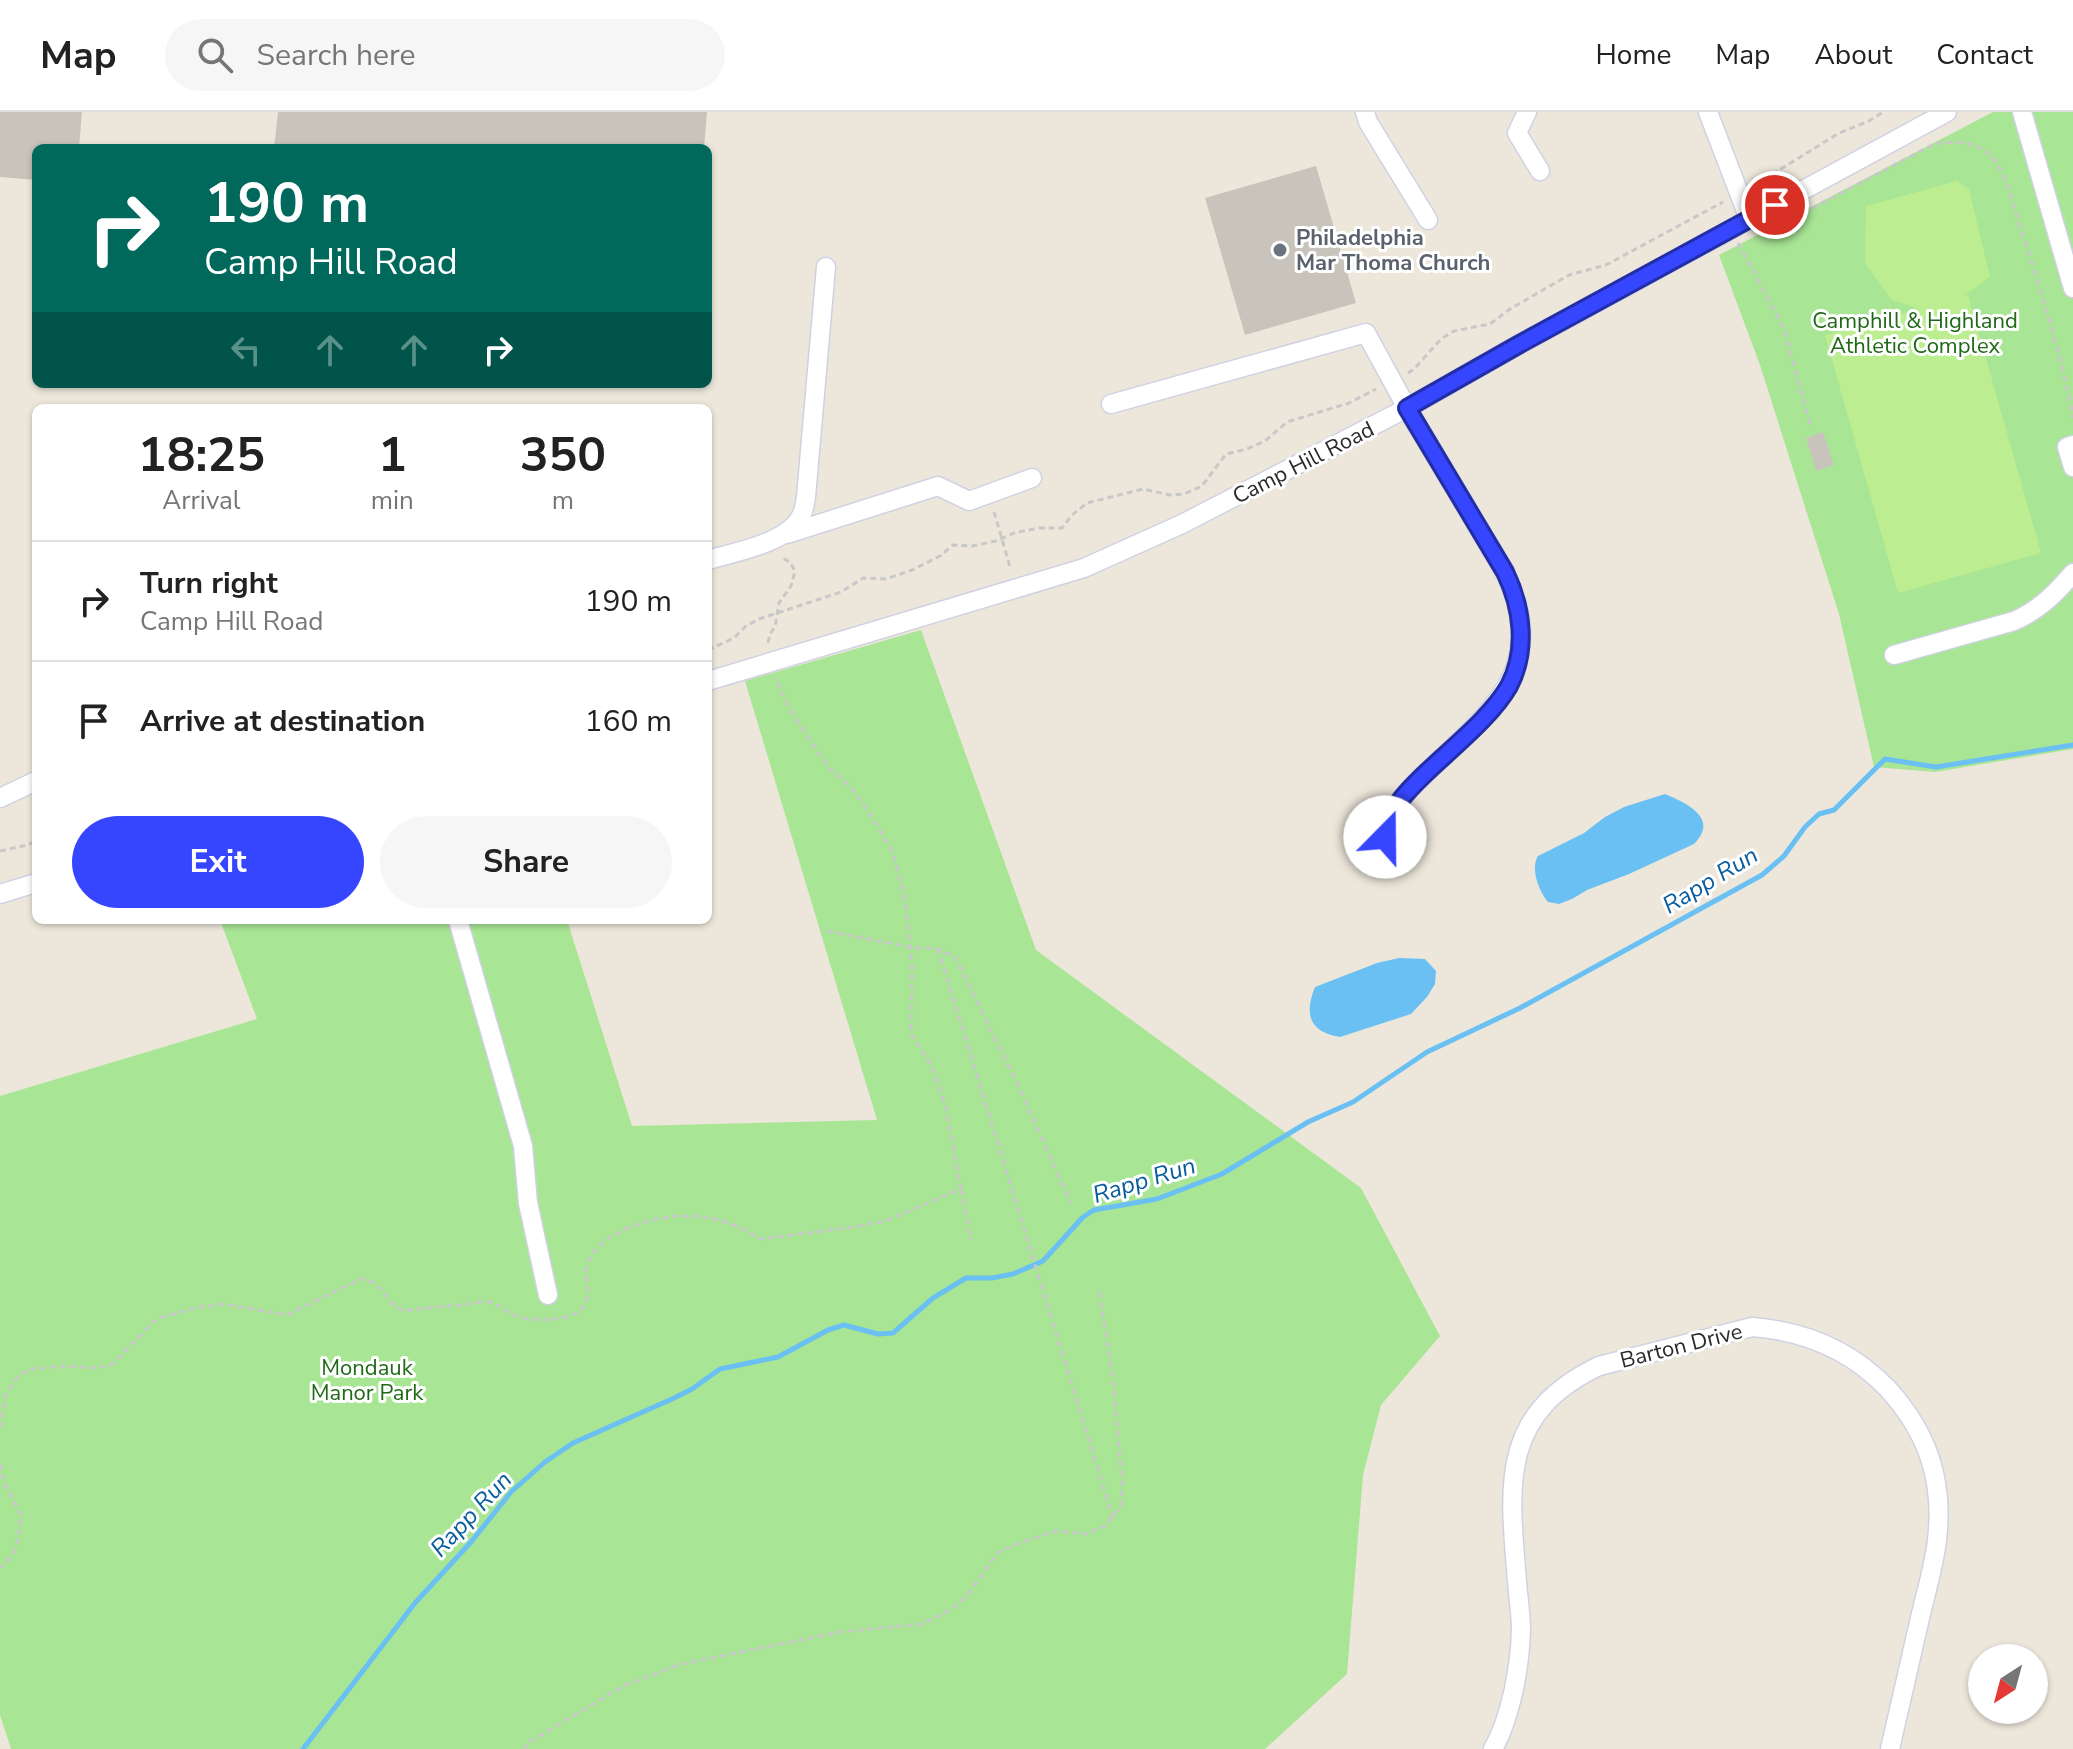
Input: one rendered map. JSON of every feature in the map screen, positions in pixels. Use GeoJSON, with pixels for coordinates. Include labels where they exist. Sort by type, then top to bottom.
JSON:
{"type":"FeatureCollection","features":[{"type":"Feature","properties":{"kind":"street"},"geometry":{"type":"LineString","coordinates":[[1365,112],[1368,122],[1428,220]]}},
{"type":"Feature","properties":{"kind":"street"},"geometry":{"type":"LineString","coordinates":[[1527,112],[1517,133],[1540,171]]}},
{"type":"Feature","properties":{"kind":"street"},"geometry":{"type":"LineString","coordinates":[[1708,112],[1749,219]]}},
{"type":"Feature","properties":{"kind":"street","name":"Camp Hill Road"},"geometry":{"type":"LineString","coordinates":[[712,680],[1084,568],[1170,530],[1407,408],[1947,112]]}},
{"type":"Feature","properties":{"kind":"street"},"geometry":{"type":"LineString","coordinates":[[2022,112],[2073,288]]}},
{"type":"Feature","properties":{"kind":"street"},"geometry":{"type":"LineString","coordinates":[[785,534],[801,517],[806,497],[826,267]]}},
{"type":"Feature","properties":{"kind":"street"},"geometry":{"type":"LineString","coordinates":[[1111,404],[1366,333],[1505,572],[1515,593],[1519,614],[1520,653],[1509,686],[1478,723],[1394,807],[1385,837]]}},
{"type":"Feature","properties":{"kind":"street"},"geometry":{"type":"LineString","coordinates":[[2073,445],[2067,447],[2073,467]]}},
{"type":"Feature","properties":{"kind":"street"},"geometry":{"type":"LineString","coordinates":[[712,559],[938,486],[969,501],[1032,478]]}},
{"type":"Feature","properties":{"kind":"street"},"geometry":{"type":"LineString","coordinates":[[1894,655],[2030,614],[2073,573]]}},
{"type":"Feature","properties":{"kind":"street"},"geometry":{"type":"LineString","coordinates":[[0,798],[32,783]]}},
{"type":"Feature","properties":{"kind":"street"},"geometry":{"type":"LineString","coordinates":[[0,894],[32,884]]}},
{"type":"Feature","properties":{"kind":"street"},"geometry":{"type":"LineString","coordinates":[[459,924],[523,1146],[528,1203],[548,1295]]}},
{"type":"Feature","properties":{"kind":"street","name":"Barton Drive"},"geometry":{"type":"LineString","coordinates":[[1493,1749],[1516,1680],[1521,1629],[1512,1526],[1514,1467],[1531,1420],[1562,1389],[1599,1366],[1752,1327],[1778,1329],[1808,1337],[1859,1363],[1886,1388],[1910,1417],[1935,1468],[1937,1541],[1890,1749]]}},
{"type":"Feature","properties":{"kind":"path"},"geometry":{"type":"LineString","coordinates":[[712,648],[734,638],[746,626],[841,592],[863,578],[886,579],[912,570],[940,556],[953,545],[972,546],[1039,528],[1062,528],[1087,503],[1121,493],[1143,489],[1170,495],[1184,494],[1202,486],[1226,454],[1265,441],[1287,422],[1349,403],[1392,381],[1414,369],[1441,339],[1454,331],[1490,324],[1569,275],[1606,265],[1762,181],[1839,133],[1883,112]]}},
{"type":"Feature","properties":{"kind":"path"},"geometry":{"type":"LineString","coordinates":[[1781,218],[1788,221],[1934,144],[1955,141],[1971,143],[1984,151],[1995,161],[2005,179],[2031,260],[2073,418]]}},
{"type":"Feature","properties":{"kind":"path"},"geometry":{"type":"LineString","coordinates":[[1731,229],[1784,329],[1811,428]]}},
{"type":"Feature","properties":{"kind":"path"},"geometry":{"type":"LineString","coordinates":[[989,494],[1016,589]]}},
{"type":"Feature","properties":{"kind":"path"},"geometry":{"type":"LineString","coordinates":[[766,543],[773,554],[790,562],[795,571],[791,586],[779,603],[775,627],[767,646],[777,684],[794,717],[830,769],[850,786],[893,853],[905,900],[910,947]]}},
{"type":"Feature","properties":{"kind":"path"},"geometry":{"type":"LineString","coordinates":[[0,851],[32,843]]}},
{"type":"Feature","properties":{"kind":"path"},"geometry":{"type":"LineString","coordinates":[[827,931],[910,947],[938,949],[955,957],[1011,1070],[1071,1203]]}},
{"type":"Feature","properties":{"kind":"path"},"geometry":{"type":"LineString","coordinates":[[938,949],[1113,1518]]}},
{"type":"Feature","properties":{"kind":"path"},"geometry":{"type":"LineString","coordinates":[[961,1189],[971,1240]]}},
{"type":"Feature","properties":{"kind":"path"},"geometry":{"type":"LineString","coordinates":[[523,1749],[531,1741],[623,1686],[681,1664],[840,1632],[922,1624],[952,1609],[967,1596],[997,1553],[1056,1531],[1086,1534],[1105,1526],[1121,1506],[1122,1483],[1113,1378],[1099,1290]]}},
{"type":"Feature","properties":{"kind":"path"},"geometry":{"type":"LineString","coordinates":[[0,1464],[5,1485],[21,1514],[13,1555],[0,1568]]}},
{"type":"Feature","properties":{"kind":"green space","name":"Camphill & Highland Athletic Complex"},"geometry":{"type":"Polygon","coordinates":[[[1993,112],[2073,112],[2073,749],[1935,772],[1874,767],[1839,614],[1760,365],[1719,255],[1993,112]]]}},
{"type":"Feature","properties":{"kind":"green space"},"geometry":{"type":"Polygon","coordinates":[[[1957,181],[1969,189],[1990,277],[1961,297],[1968,295],[2041,553],[1898,593],[1825,335],[1918,309],[1891,299],[1865,263],[1866,206],[1957,181]]]}},
{"type":"Feature","properties":{"kind":"green space","name":"Mondauk Manor Park"},"geometry":{"type":"Polygon","coordinates":[[[921,630],[1036,950],[1361,1188],[1440,1336],[1381,1405],[1363,1475],[1347,1674],[1265,1749],[11,1749],[0,1715],[0,1096],[257,1019],[221,924],[568,924],[632,1126],[877,1120],[745,681],[921,630]]]}},
{"type":"Feature","properties":{"kind":"water"},"geometry":{"type":"Polygon","coordinates":[[[1665,794],[1690,807],[1702,819],[1701,835],[1694,844],[1572,899],[1559,904],[1548,902],[1537,880],[1535,867],[1538,856],[1584,833],[1624,807],[1665,794]]]}},
{"type":"Feature","properties":{"kind":"water"},"geometry":{"type":"Polygon","coordinates":[[[1399,958],[1425,959],[1436,971],[1435,984],[1411,1014],[1340,1037],[1321,1031],[1316,1026],[1310,1013],[1315,987],[1377,963],[1399,958]]]}},
{"type":"Feature","properties":{"kind":"building"},"geometry":{"type":"Polygon","coordinates":[[[0,112],[82,112],[79,144],[32,144],[32,180],[0,177],[0,112]]]}},
{"type":"Feature","properties":{"kind":"building"},"geometry":{"type":"Polygon","coordinates":[[[278,112],[707,112],[704,144],[274,144],[278,112]]]}},
{"type":"Feature","properties":{"kind":"building","name":"Philadelphia Mar Thoma Church"},"geometry":{"type":"Polygon","coordinates":[[[1316,166],[1356,303],[1245,335],[1205,198],[1316,166]]]}},
{"type":"Feature","properties":{"kind":"building"},"geometry":{"type":"Polygon","coordinates":[[[1823,432],[1834,465],[1816,471],[1806,438],[1823,432]]]}},
{"type":"Feature","properties":{"kind":"waterway","name":"Rapp Run"},"geometry":{"type":"LineString","coordinates":[[303,1749],[415,1603],[471,1542],[511,1492],[545,1462],[573,1443],[692,1389],[720,1369],[778,1357],[828,1330],[844,1325],[878,1334],[893,1333],[933,1298],[966,1278],[1013,1274],[1043,1261],[1083,1217],[1094,1210],[1157,1199],[1222,1174],[1308,1122],[1353,1102],[1427,1052],[1520,1008],[1762,875],[1784,856],[1805,827],[1819,814],[1834,810],[1885,759],[1936,767],[2073,745]]}},
{"type":"Feature","properties":{"kind":"place","name":"Philadelphia Mar Thoma Church"},"geometry":{"type":"Point","coordinates":[1280,250]}},
{"type":"Feature","properties":{"kind":"route"},"geometry":{"type":"LineString","coordinates":[[1385,837],[1394,807],[1478,723],[1509,686],[1520,653],[1515,593],[1407,408],[1775,205]]}}]}
